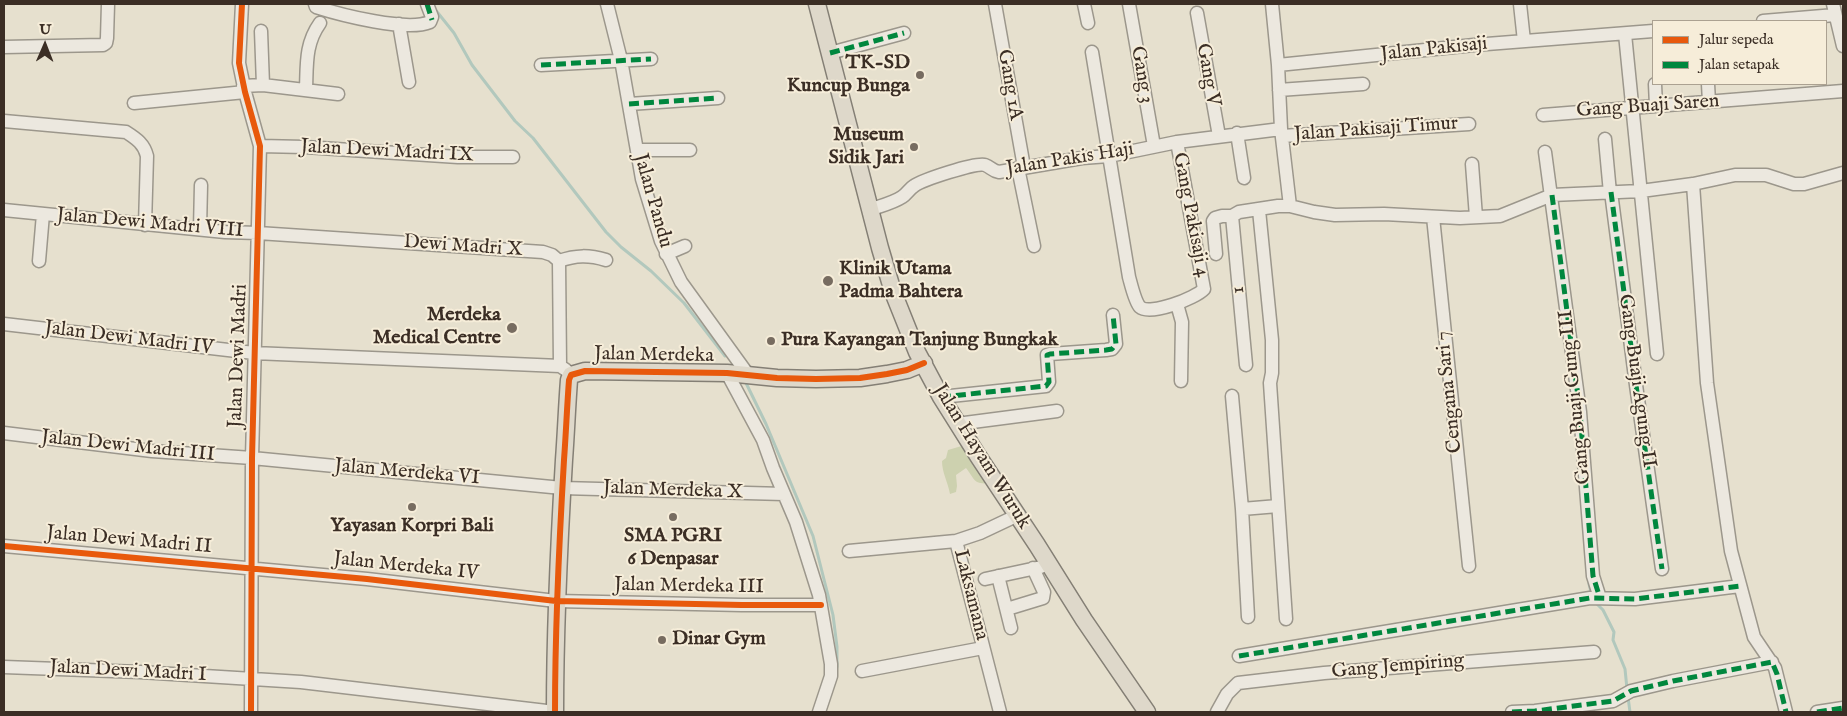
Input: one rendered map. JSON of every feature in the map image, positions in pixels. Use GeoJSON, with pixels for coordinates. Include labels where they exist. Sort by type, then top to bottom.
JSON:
{"type":"FeatureCollection","features":[{"type":"Feature","properties":{"kind":"main road","name":"Jalan Hayam Wuruk"},"geometry":{"type":"LineString","coordinates":[[817,4],[869,210],[893,292],[917,352],[957,424],[1084,620],[1147,712]]}},
{"type":"Feature","properties":{"kind":"main road","name":"Jalan Merdeka"},"geometry":{"type":"LineString","coordinates":[[555,712],[556,601],[569,380],[566,371],[726,372],[749,376],[816,379],[860,378],[900,371],[924,363]]}},
{"type":"Feature","properties":{"kind":"street"},"geometry":{"type":"LineString","coordinates":[[4,47],[102,45],[106,43],[108,38],[108,4]]}},
{"type":"Feature","properties":{"kind":"street","name":"Jalan Dewi Madri"},"geometry":{"type":"LineString","coordinates":[[242,4],[238,48],[239,63],[244,89],[260,146],[252,458],[251,712]]}},
{"type":"Feature","properties":{"kind":"street"},"geometry":{"type":"LineString","coordinates":[[315,4],[316,7],[371,21],[399,24],[428,24],[432,20],[427,4]]}},
{"type":"Feature","properties":{"kind":"street","name":"Jalan Pandu"},"geometry":{"type":"LineString","coordinates":[[607,4],[620,60],[642,179],[654,222],[666,254],[681,282],[749,376]]}},
{"type":"Feature","properties":{"kind":"street","name":"Gang 1A"},"geometry":{"type":"LineString","coordinates":[[995,4],[1034,246]]}},
{"type":"Feature","properties":{"kind":"street"},"geometry":{"type":"LineString","coordinates":[[1084,4],[1088,23]]}},
{"type":"Feature","properties":{"kind":"street","name":"Gang 3"},"geometry":{"type":"LineString","coordinates":[[1129,4],[1154,146]]}},
{"type":"Feature","properties":{"kind":"street"},"geometry":{"type":"LineString","coordinates":[[1275,4],[1282,132],[1290,206]]}},
{"type":"Feature","properties":{"kind":"street"},"geometry":{"type":"LineString","coordinates":[[1520,4],[1524,41]]}},
{"type":"Feature","properties":{"kind":"street","name":"Gang V"},"geometry":{"type":"LineString","coordinates":[[1196,13],[1219,136]]}},
{"type":"Feature","properties":{"kind":"street"},"geometry":{"type":"LineString","coordinates":[[1777,20],[1837,16],[1843,46]]}},
{"type":"Feature","properties":{"kind":"street"},"geometry":{"type":"LineString","coordinates":[[306,89],[309,44],[312,34],[320,22]]}},
{"type":"Feature","properties":{"kind":"street"},"geometry":{"type":"LineString","coordinates":[[399,24],[409,82]]}},
{"type":"Feature","properties":{"kind":"street"},"geometry":{"type":"LineString","coordinates":[[261,31],[263,85]]}},
{"type":"Feature","properties":{"kind":"street","name":"Jalan Pakisaji"},"geometry":{"type":"LineString","coordinates":[[1278,65],[1524,41],[1652,31]]}},
{"type":"Feature","properties":{"kind":"street"},"geometry":{"type":"LineString","coordinates":[[830,53],[904,33]]}},
{"type":"Feature","properties":{"kind":"street"},"geometry":{"type":"LineString","coordinates":[[1625,34],[1634,107],[1657,354]]}},
{"type":"Feature","properties":{"kind":"street"},"geometry":{"type":"LineString","coordinates":[[1092,52],[1129,277],[1141,307],[1151,309],[1177,304],[1182,322],[1181,381]]}},
{"type":"Feature","properties":{"kind":"street"},"geometry":{"type":"LineString","coordinates":[[541,65],[651,59]]}},
{"type":"Feature","properties":{"kind":"street"},"geometry":{"type":"LineString","coordinates":[[1279,90],[1363,84]]}},
{"type":"Feature","properties":{"kind":"street"},"geometry":{"type":"LineString","coordinates":[[134,103],[263,85],[338,94]]}},
{"type":"Feature","properties":{"kind":"street"},"geometry":{"type":"LineString","coordinates":[[1655,85],[1656,106]]}},
{"type":"Feature","properties":{"kind":"street"},"geometry":{"type":"LineString","coordinates":[[1708,85],[1709,102]]}},
{"type":"Feature","properties":{"kind":"street","name":"Gang Buaji Saren"},"geometry":{"type":"LineString","coordinates":[[1543,115],[1843,91]]}},
{"type":"Feature","properties":{"kind":"street"},"geometry":{"type":"LineString","coordinates":[[628,104],[718,98]]}},
{"type":"Feature","properties":{"kind":"street"},"geometry":{"type":"LineString","coordinates":[[4,120],[126,132],[134,137],[144,147],[146,156],[145,225]]}},
{"type":"Feature","properties":{"kind":"street","name":"Jalan Pakisaji Timur"},"geometry":{"type":"LineString","coordinates":[[1282,132],[1469,124]]}},
{"type":"Feature","properties":{"kind":"street","name":"Jalan Pakis Haji"},"geometry":{"type":"LineString","coordinates":[[869,210],[903,197],[913,186],[946,173],[984,165],[996,172],[1109,156],[1154,146],[1237,133],[1282,132]]}},
{"type":"Feature","properties":{"kind":"street"},"geometry":{"type":"LineString","coordinates":[[1237,133],[1244,178]]}},
{"type":"Feature","properties":{"kind":"street","name":"Gang Buaji Agung II"},"geometry":{"type":"LineString","coordinates":[[1606,138],[1611,193],[1662,569]]}},
{"type":"Feature","properties":{"kind":"street","name":"Gang Pakisaji 4"},"geometry":{"type":"LineString","coordinates":[[1177,142],[1204,289],[1177,304]]}},
{"type":"Feature","properties":{"kind":"street","name":"Jalan Dewi Madri IX"},"geometry":{"type":"LineString","coordinates":[[260,146],[458,157],[513,157]]}},
{"type":"Feature","properties":{"kind":"street"},"geometry":{"type":"LineString","coordinates":[[637,150],[690,150]]}},
{"type":"Feature","properties":{"kind":"street","name":"Gang Buaji Gung III"},"geometry":{"type":"LineString","coordinates":[[1545,152],[1580,412],[1596,598]]}},
{"type":"Feature","properties":{"kind":"street"},"geometry":{"type":"LineString","coordinates":[[1472,164],[1476,217]]}},
{"type":"Feature","properties":{"kind":"street"},"geometry":{"type":"LineString","coordinates":[[1216,254],[1213,221],[1215,218],[1232,216],[1239,212],[1290,206],[1335,215],[1384,214],[1476,217],[1506,215],[1552,195],[1642,191],[1694,184],[1729,176],[1755,174],[1766,175],[1794,184],[1804,184],[1843,173]]}},
{"type":"Feature","properties":{"kind":"street"},"geometry":{"type":"LineString","coordinates":[[1694,184],[1706,384],[1730,551],[1754,637],[1772,662],[1777,674],[1786,712]]}},
{"type":"Feature","properties":{"kind":"street"},"geometry":{"type":"LineString","coordinates":[[200,230],[201,185]]}},
{"type":"Feature","properties":{"kind":"street","name":"Jalan Dewi Madri VIII"},"geometry":{"type":"LineString","coordinates":[[4,210],[200,230],[258,233]]}},
{"type":"Feature","properties":{"kind":"street"},"geometry":{"type":"LineString","coordinates":[[1259,210],[1272,340],[1272,373],[1270,382],[1286,619]]}},
{"type":"Feature","properties":{"kind":"street"},"geometry":{"type":"LineString","coordinates":[[39,261],[42,214]]}},
{"type":"Feature","properties":{"kind":"street","name":"1"},"geometry":{"type":"LineString","coordinates":[[1232,216],[1246,365]]}},
{"type":"Feature","properties":{"kind":"street","name":"Cengana Sari 7"},"geometry":{"type":"LineString","coordinates":[[1433,217],[1445,349],[1469,566]]}},
{"type":"Feature","properties":{"kind":"street","name":"Dewi Madri X"},"geometry":{"type":"LineString","coordinates":[[258,233],[543,252],[552,255],[558,261]]}},
{"type":"Feature","properties":{"kind":"street"},"geometry":{"type":"LineString","coordinates":[[666,254],[685,246]]}},
{"type":"Feature","properties":{"kind":"street"},"geometry":{"type":"LineString","coordinates":[[566,371],[558,261],[578,256],[590,256],[606,260]]}},
{"type":"Feature","properties":{"kind":"street"},"geometry":{"type":"LineString","coordinates":[[941,396],[1046,386],[1049,382],[1047,355],[1106,350],[1116,344],[1113,315]]}},
{"type":"Feature","properties":{"kind":"street","name":"Jalan Dewi Madri IV"},"geometry":{"type":"LineString","coordinates":[[4,324],[254,353],[566,371]]}},
{"type":"Feature","properties":{"kind":"street"},"geometry":{"type":"LineString","coordinates":[[726,372],[763,440],[798,531],[821,605],[831,664],[830,676],[819,712]]}},
{"type":"Feature","properties":{"kind":"street"},"geometry":{"type":"LineString","coordinates":[[1232,396],[1242,509],[1248,616]]}},
{"type":"Feature","properties":{"kind":"street"},"geometry":{"type":"LineString","coordinates":[[957,424],[1057,411]]}},
{"type":"Feature","properties":{"kind":"street","name":"Jalan Dewi Madri III"},"geometry":{"type":"LineString","coordinates":[[4,434],[152,451],[252,458]]}},
{"type":"Feature","properties":{"kind":"street","name":"Jalan Merdeka VI"},"geometry":{"type":"LineString","coordinates":[[252,458],[562,488]]}},
{"type":"Feature","properties":{"kind":"street","name":"Jalan Merdeka X"},"geometry":{"type":"LineString","coordinates":[[562,488],[784,494]]}},
{"type":"Feature","properties":{"kind":"street"},"geometry":{"type":"LineString","coordinates":[[1242,509],[1278,506]]}},
{"type":"Feature","properties":{"kind":"street","name":"Laksamana"},"geometry":{"type":"LineString","coordinates":[[1000,712],[956,541],[980,533],[1016,516]]}},
{"type":"Feature","properties":{"kind":"street"},"geometry":{"type":"LineString","coordinates":[[849,551],[956,541]]}},
{"type":"Feature","properties":{"kind":"street","name":"Jalan Dewi Madri II"},"geometry":{"type":"LineString","coordinates":[[4,546],[252,568]]}},
{"type":"Feature","properties":{"kind":"street"},"geometry":{"type":"LineString","coordinates":[[985,579],[1050,565]]}},
{"type":"Feature","properties":{"kind":"street","name":"Jalan Merdeka IV"},"geometry":{"type":"LineString","coordinates":[[252,568],[556,601]]}},
{"type":"Feature","properties":{"kind":"street"},"geometry":{"type":"LineString","coordinates":[[1007,608],[1044,598],[1044,592],[1033,568]]}},
{"type":"Feature","properties":{"kind":"street"},"geometry":{"type":"LineString","coordinates":[[998,576],[1011,628]]}},
{"type":"Feature","properties":{"kind":"street"},"geometry":{"type":"LineString","coordinates":[[1239,656],[1596,598],[1635,599],[1740,586]]}},
{"type":"Feature","properties":{"kind":"street","name":"Jalan Merdeka III"},"geometry":{"type":"LineString","coordinates":[[556,601],[821,605]]}},
{"type":"Feature","properties":{"kind":"street"},"geometry":{"type":"LineString","coordinates":[[862,671],[983,648]]}},
{"type":"Feature","properties":{"kind":"street","name":"Gang Jempiring"},"geometry":{"type":"LineString","coordinates":[[1218,712],[1227,694],[1238,683],[1324,673],[1594,652]]}},
{"type":"Feature","properties":{"kind":"street"},"geometry":{"type":"LineString","coordinates":[[1512,712],[1535,711],[1613,700],[1628,692],[1673,681],[1772,662]]}},
{"type":"Feature","properties":{"kind":"street","name":"Jalan Dewi Madri I"},"geometry":{"type":"LineString","coordinates":[[4,667],[301,682],[555,712]]}},
{"type":"Feature","properties":{"kind":"street"},"geometry":{"type":"LineString","coordinates":[[1817,712],[1843,708]]}},
{"type":"Feature","properties":{"kind":"green space"},"geometry":{"type":"Polygon","coordinates":[[[965,445],[990,483],[977,482],[966,468],[956,475],[956,492],[950,494],[942,461],[946,458],[948,450],[965,445]]]}},
{"type":"Feature","properties":{"kind":"waterway"},"geometry":{"type":"LineString","coordinates":[[434,8],[454,33],[472,65],[515,121],[533,138],[606,232],[684,303],[725,356]]}},
{"type":"Feature","properties":{"kind":"waterway"},"geometry":{"type":"LineString","coordinates":[[746,383],[766,424],[813,536],[833,615],[837,647],[837,667]]}},
{"type":"Feature","properties":{"kind":"waterway"},"geometry":{"type":"LineString","coordinates":[[1589,584],[1592,596]]}},
{"type":"Feature","properties":{"kind":"waterway"},"geometry":{"type":"LineString","coordinates":[[1596,603],[1603,610],[1614,632],[1613,640],[1625,669],[1627,689]]}},
{"type":"Feature","properties":{"kind":"waterway"},"geometry":{"type":"LineString","coordinates":[[1628,697],[1630,712]]}},
{"type":"Feature","properties":{"kind":"marked path"},"geometry":{"type":"LineString","coordinates":[[427,4],[432,20]]}},
{"type":"Feature","properties":{"kind":"marked path"},"geometry":{"type":"LineString","coordinates":[[830,53],[904,33]]}},
{"type":"Feature","properties":{"kind":"marked path"},"geometry":{"type":"LineString","coordinates":[[541,65],[651,59]]}},
{"type":"Feature","properties":{"kind":"marked path"},"geometry":{"type":"LineString","coordinates":[[629,104],[718,98]]}},
{"type":"Feature","properties":{"kind":"marked path"},"geometry":{"type":"LineString","coordinates":[[1611,192],[1662,569]]}},
{"type":"Feature","properties":{"kind":"marked path"},"geometry":{"type":"LineString","coordinates":[[1552,195],[1580,412],[1593,576],[1600,598]]}},
{"type":"Feature","properties":{"kind":"marked path"},"geometry":{"type":"LineString","coordinates":[[941,397],[1046,386],[1049,382],[1047,355],[1112,349],[1116,344],[1113,315]]}},
{"type":"Feature","properties":{"kind":"marked path"},"geometry":{"type":"LineString","coordinates":[[1239,656],[1590,598],[1635,599],[1740,586]]}},
{"type":"Feature","properties":{"kind":"marked path"},"geometry":{"type":"LineString","coordinates":[[1512,712],[1613,701],[1631,691],[1772,662],[1777,674],[1786,712]]}},
{"type":"Feature","properties":{"kind":"marked path"},"geometry":{"type":"LineString","coordinates":[[1817,712],[1843,708]]}},
{"type":"Feature","properties":{"kind":"cycle path"},"geometry":{"type":"LineString","coordinates":[[242,4],[239,63],[260,146],[252,458],[251,712]]}},
{"type":"Feature","properties":{"kind":"cycle path"},"geometry":{"type":"LineString","coordinates":[[555,712],[559,554],[568,390],[571,375],[585,371],[727,373],[777,378],[816,379],[860,378],[907,370],[924,363]]}},
{"type":"Feature","properties":{"kind":"cycle path"},"geometry":{"type":"LineString","coordinates":[[4,546],[367,579],[556,601],[821,605]]}},
{"type":"Feature","properties":{"kind":"place","name":"TK-SD Kuncup Bunga"},"geometry":{"type":"Point","coordinates":[920,75]}},
{"type":"Feature","properties":{"kind":"place","name":"Museum Sidik Jari"},"geometry":{"type":"Point","coordinates":[914,147]}},
{"type":"Feature","properties":{"kind":"place","name":"Klinik Utama Padma Bahtera"},"geometry":{"type":"Point","coordinates":[828,281]}},
{"type":"Feature","properties":{"kind":"place","name":"Merdeka Medical Centre"},"geometry":{"type":"Point","coordinates":[512,328]}},
{"type":"Feature","properties":{"kind":"place","name":"Pura Kayangan Tanjung Bungkak"},"geometry":{"type":"Point","coordinates":[771,341]}},
{"type":"Feature","properties":{"kind":"place","name":"Yayasan Korpri Bali"},"geometry":{"type":"Point","coordinates":[412,507]}},
{"type":"Feature","properties":{"kind":"place","name":"SMA PGRI 6 Denpasar"},"geometry":{"type":"Point","coordinates":[673,517]}},
{"type":"Feature","properties":{"kind":"place","name":"Dinar Gym"},"geometry":{"type":"Point","coordinates":[662,640]}}]}
